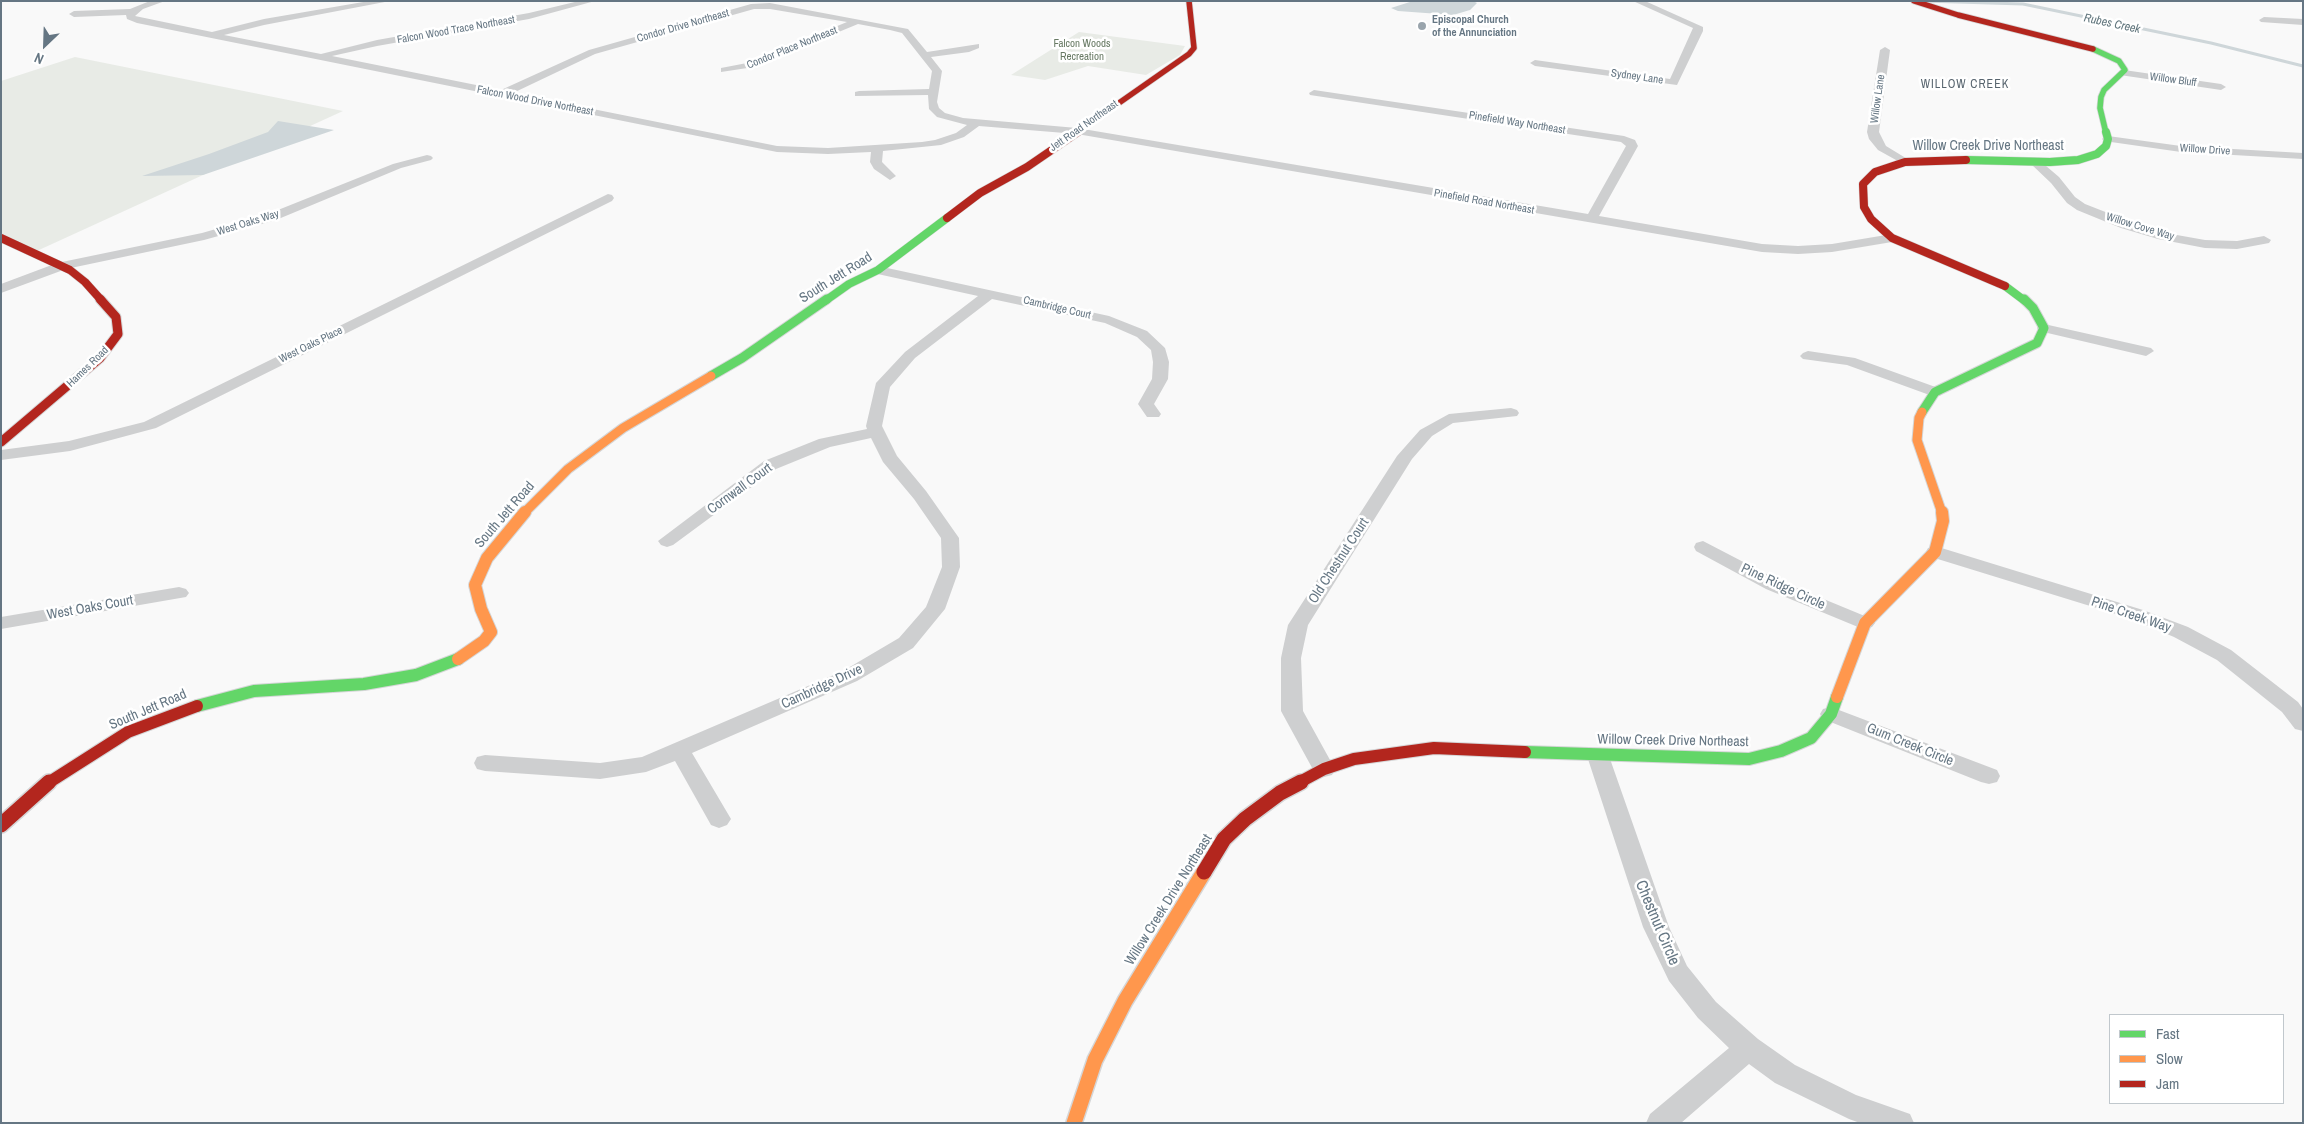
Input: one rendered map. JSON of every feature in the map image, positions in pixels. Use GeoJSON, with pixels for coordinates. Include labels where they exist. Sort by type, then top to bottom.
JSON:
{"type":"FeatureCollection","features":[{"type":"Feature","properties":{"kind":"street"},"geometry":{"type":"LineString","coordinates":[[74,14],[132,12],[161,1]]}},
{"type":"Feature","properties":{"kind":"street"},"geometry":{"type":"LineString","coordinates":[[211,35],[264,22],[386,1]]}},
{"type":"Feature","properties":{"kind":"street","name":"Falcon Wood Trace Northeast"},"geometry":{"type":"LineString","coordinates":[[320,57],[377,43],[529,16],[591,1]]}},
{"type":"Feature","properties":{"kind":"street","name":"Jett Road Northeast"},"geometry":{"type":"LineString","coordinates":[[934,228],[980,193],[1027,167],[1189,54],[1194,48],[1194,41],[1189,1]]}},
{"type":"Feature","properties":{"kind":"street","name":"Sydney Lane"},"geometry":{"type":"LineString","coordinates":[[1535,63],[1673,82],[1698,31],[1698,27],[1637,1]]}},
{"type":"Feature","properties":{"kind":"street"},"geometry":{"type":"LineString","coordinates":[[1914,1],[1943,12],[2095,49],[2119,61],[2125,70],[2124,73],[2104,90],[2099,102],[2108,139]]}},
{"type":"Feature","properties":{"kind":"street","name":"Condor Drive Northeast"},"geometry":{"type":"LineString","coordinates":[[501,94],[592,52],[754,6],[770,6],[905,31],[937,71],[932,106],[936,112],[949,118],[976,123],[1077,131]]}},
{"type":"Feature","properties":{"kind":"street","name":"Falcon Wood Drive Northeast"},"geometry":{"type":"LineString","coordinates":[[132,12],[130,16],[137,20],[777,149],[821,151],[877,149],[937,143],[960,135],[976,123]]}},
{"type":"Feature","properties":{"kind":"street"},"geometry":{"type":"LineString","coordinates":[[2264,20],[2303,22]]}},
{"type":"Feature","properties":{"kind":"street","name":"Condor Place Northeast"},"geometry":{"type":"LineString","coordinates":[[725,70],[750,66],[858,21]]}},
{"type":"Feature","properties":{"kind":"street"},"geometry":{"type":"LineString","coordinates":[[925,55],[966,50],[976,46]]}},
{"type":"Feature","properties":{"kind":"street","name":"Willow Lane"},"geometry":{"type":"LineString","coordinates":[[1885,50],[1873,132],[1875,139],[1882,148],[1905,162]]}},
{"type":"Feature","properties":{"kind":"street","name":"Willow Bluff"},"geometry":{"type":"LineString","coordinates":[[2124,73],[2221,87]]}},
{"type":"Feature","properties":{"kind":"street"},"geometry":{"type":"LineString","coordinates":[[859,94],[934,92]]}},
{"type":"Feature","properties":{"kind":"street","name":"Pinefield Way Northeast"},"geometry":{"type":"LineString","coordinates":[[1314,93],[1631,142],[1632,146],[1591,220]]}},
{"type":"Feature","properties":{"kind":"street","name":"Pinefield Road Northeast"},"geometry":{"type":"LineString","coordinates":[[1077,131],[1741,246],[1781,250],[1832,248],[1892,238]]}},
{"type":"Feature","properties":{"kind":"street","name":"Willow Creek Drive Northeast"},"geometry":{"type":"LineString","coordinates":[[2044,328],[2033,308],[2016,292],[1892,238],[1867,213],[1863,201],[1863,184],[1874,172],[1905,162],[1942,160],[2065,162],[2088,157],[2103,150],[2108,139]]}},
{"type":"Feature","properties":{"kind":"street","name":"Willow Drive"},"geometry":{"type":"LineString","coordinates":[[2108,139],[2181,149],[2303,156]]}},
{"type":"Feature","properties":{"kind":"street"},"geometry":{"type":"LineString","coordinates":[[877,149],[876,162],[880,169],[890,176]]}},
{"type":"Feature","properties":{"kind":"street","name":"West Oaks Way"},"geometry":{"type":"LineString","coordinates":[[1,289],[62,266],[204,236],[272,216],[397,166],[427,158]]}},
{"type":"Feature","properties":{"kind":"street","name":"Willow Cove Way"},"geometry":{"type":"LineString","coordinates":[[2035,162],[2055,180],[2071,200],[2081,207],[2126,225],[2165,236],[2205,244],[2237,245],[2264,240]]}},
{"type":"Feature","properties":{"kind":"street","name":"West Oaks Place"},"geometry":{"type":"LineString","coordinates":[[1,455],[70,446],[150,425],[608,198]]}},
{"type":"Feature","properties":{"kind":"street","name":"South Jett Road"},"geometry":{"type":"LineString","coordinates":[[1,825],[38,790],[66,769],[128,732],[180,711],[212,701],[254,692],[364,684],[416,675],[454,662],[484,641],[491,632],[481,609],[475,585],[487,558],[517,520],[550,486],[592,450],[623,428],[742,358],[849,284],[878,270],[934,228]]}},
{"type":"Feature","properties":{"kind":"street","name":"Hames Road"},"geometry":{"type":"LineString","coordinates":[[1,238],[62,266],[85,282],[116,317],[118,334],[100,358],[1,442]]}},
{"type":"Feature","properties":{"kind":"street","name":"Cambridge Court"},"geometry":{"type":"LineString","coordinates":[[878,270],[1109,320],[1142,334],[1158,348],[1161,362],[1160,379],[1146,404],[1153,414]]}},
{"type":"Feature","properties":{"kind":"street"},"geometry":{"type":"LineString","coordinates":[[876,432],[874,426],[882,386],[910,355],[991,293]]}},
{"type":"Feature","properties":{"kind":"street"},"geometry":{"type":"LineString","coordinates":[[1935,552],[1943,521],[1942,509],[1920,453],[1917,434],[1919,418],[1935,392],[1963,377],[2037,344],[2044,328],[2146,351]]}},
{"type":"Feature","properties":{"kind":"street"},"geometry":{"type":"LineString","coordinates":[[1808,356],[1850,361],[1935,392]]}},
{"type":"Feature","properties":{"kind":"street","name":"Old Chestnut Court"},"geometry":{"type":"LineString","coordinates":[[1324,769],[1292,710],[1291,658],[1298,625],[1405,456],[1426,433],[1449,419],[1503,413]]}},
{"type":"Feature","properties":{"kind":"street","name":"Cornwall Court"},"geometry":{"type":"LineString","coordinates":[[667,541],[770,465],[825,443],[876,432]]}},
{"type":"Feature","properties":{"kind":"street","name":"Cambridge Drive"},"geometry":{"type":"LineString","coordinates":[[485,762],[600,771],[646,764],[850,676],[906,643],[935,609],[951,567],[950,538],[920,494],[889,458],[876,432]]}},
{"type":"Feature","properties":{"kind":"street","name":"Pine Ridge Circle"},"geometry":{"type":"LineString","coordinates":[[1703,546],[1772,585],[1865,623]]}},
{"type":"Feature","properties":{"kind":"street","name":"Willow Creek Drive Northeast"},"geometry":{"type":"LineString","coordinates":[[1074,1123],[1095,1060],[1125,1001],[1224,839],[1245,818],[1280,792],[1324,769],[1354,760],[1434,748],[1598,756],[1749,758],[1781,751],[1812,738],[1831,714],[1865,623],[1935,552]]}},
{"type":"Feature","properties":{"kind":"street","name":"Pine Creek Way"},"geometry":{"type":"LineString","coordinates":[[1935,552],[2136,614],[2181,632],[2224,655],[2290,707],[2303,724]]}},
{"type":"Feature","properties":{"kind":"street","name":"West Oaks Court"},"geometry":{"type":"LineString","coordinates":[[1,623],[179,593]]}},
{"type":"Feature","properties":{"kind":"street","name":"Gum Creek Circle"},"geometry":{"type":"LineString","coordinates":[[1831,714],[1989,776]]}},
{"type":"Feature","properties":{"kind":"street"},"geometry":{"type":"LineString","coordinates":[[679,749],[719,819]]}},
{"type":"Feature","properties":{"kind":"street","name":"Chestnut Circle"},"geometry":{"type":"LineString","coordinates":[[1598,756],[1656,926],[1678,973],[1707,1010],[1748,1048],[1785,1074],[1850,1106],[1900,1123]]}},
{"type":"Feature","properties":{"kind":"street"},"geometry":{"type":"LineString","coordinates":[[1660,1123],[1748,1048]]}},
{"type":"Feature","properties":{"kind":"green space","name":"Falcon Woods Recreation"},"geometry":{"type":"Polygon","coordinates":[[[1079,32],[1185,46],[1180,55],[1146,75],[1088,66],[1045,80],[1011,75],[1079,32]]]}},
{"type":"Feature","properties":{"kind":"green space"},"geometry":{"type":"Polygon","coordinates":[[[75,57],[343,111],[28,255],[1,243],[1,81],[75,57]]]}},
{"type":"Feature","properties":{"kind":"shaded area"},"geometry":{"type":"Polygon","coordinates":[[[1413,1],[1473,1],[1477,3],[1470,10],[1453,15],[1398,11],[1391,8],[1413,1]]]}},
{"type":"Feature","properties":{"kind":"shaded area"},"geometry":{"type":"Polygon","coordinates":[[[278,121],[334,130],[203,175],[142,176],[268,132],[278,121]]]}},
{"type":"Feature","properties":{"kind":"waterway","name":"Rubes Creek"},"geometry":{"type":"LineString","coordinates":[[1924,1],[2023,4],[2211,43],[2303,66]]}},
{"type":"Feature","properties":{"kind":"traffic: fast"},"geometry":{"type":"LineString","coordinates":[[1966,160],[2050,162],[2078,160],[2097,154],[2106,146],[2108,139],[2100,108],[2101,97],[2104,90],[2125,70],[2119,61],[2093,49]]}},
{"type":"Feature","properties":{"kind":"traffic: fast"},"geometry":{"type":"LineString","coordinates":[[711,376],[742,358],[849,284],[878,270],[947,218]]}},
{"type":"Feature","properties":{"kind":"traffic: fast"},"geometry":{"type":"LineString","coordinates":[[1922,412],[1935,392],[2037,343],[2044,328],[2033,308],[2016,292],[2005,286]]}},
{"type":"Feature","properties":{"kind":"traffic: fast"},"geometry":{"type":"LineString","coordinates":[[197,706],[254,691],[364,684],[416,675],[458,659]]}},
{"type":"Feature","properties":{"kind":"traffic: fast"},"geometry":{"type":"LineString","coordinates":[[1525,752],[1749,759],[1781,751],[1811,738],[1831,714],[1837,697]]}},
{"type":"Feature","properties":{"kind":"traffic: slow"},"geometry":{"type":"LineString","coordinates":[[458,659],[484,641],[491,632],[481,609],[475,585],[487,558],[517,520],[568,469],[623,428],[711,376]]}},
{"type":"Feature","properties":{"kind":"traffic: slow"},"geometry":{"type":"LineString","coordinates":[[1837,697],[1865,623],[1935,552],[1943,521],[1942,509],[1917,440],[1919,418],[1922,412]]}},
{"type":"Feature","properties":{"kind":"traffic: slow"},"geometry":{"type":"LineString","coordinates":[[1074,1123],[1095,1060],[1125,1001],[1204,872]]}},
{"type":"Feature","properties":{"kind":"traffic: jam"},"geometry":{"type":"LineString","coordinates":[[947,218],[980,193],[1027,167],[1189,54],[1194,48],[1189,1]]}},
{"type":"Feature","properties":{"kind":"traffic: jam"},"geometry":{"type":"LineString","coordinates":[[1914,1],[1958,15],[2093,49]]}},
{"type":"Feature","properties":{"kind":"traffic: jam"},"geometry":{"type":"LineString","coordinates":[[1966,160],[1905,162],[1875,172],[1863,184],[1864,207],[1871,219],[1892,238],[2005,286]]}},
{"type":"Feature","properties":{"kind":"traffic: jam"},"geometry":{"type":"LineString","coordinates":[[1,238],[70,270],[85,282],[116,317],[118,334],[100,358],[1,442]]}},
{"type":"Feature","properties":{"kind":"traffic: jam"},"geometry":{"type":"LineString","coordinates":[[1,825],[38,790],[67,769],[128,732],[197,706]]}},
{"type":"Feature","properties":{"kind":"traffic: jam"},"geometry":{"type":"LineString","coordinates":[[1204,872],[1224,839],[1245,819],[1280,793],[1324,769],[1354,759],[1434,748],[1525,752]]}},
{"type":"Feature","properties":{"kind":"place","name":"Episcopal Church of the Annunciation"},"geometry":{"type":"Point","coordinates":[1422,26]}},
{"type":"Feature","properties":{"kind":"district","name":"WILLOW CREEK"},"geometry":{"type":"Point","coordinates":[1965,85]}}]}
